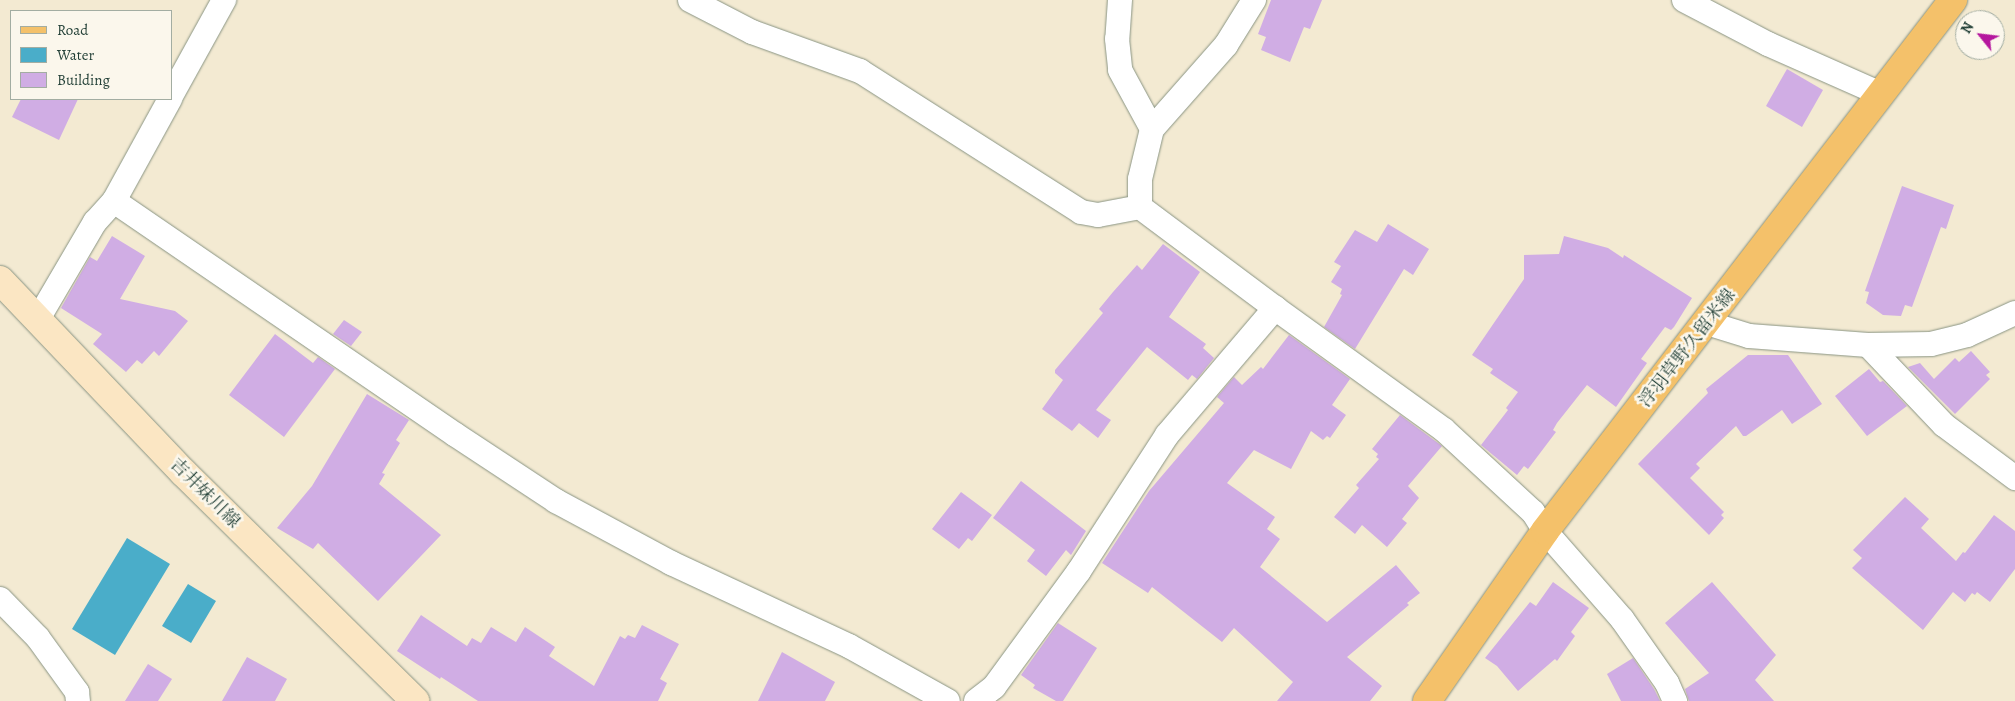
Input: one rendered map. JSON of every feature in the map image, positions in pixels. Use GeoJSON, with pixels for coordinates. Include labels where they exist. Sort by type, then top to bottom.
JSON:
{"type":"FeatureCollection","features":[{"type":"Feature","properties":{"kind":"main road","name":"浮羽草野久留米線"},"geometry":{"type":"LineString","coordinates":[[1427,701],[1545,531],[1707,323],[1953,0]]}},
{"type":"Feature","properties":{"kind":"main road","name":"吉井妹川線"},"geometry":{"type":"LineString","coordinates":[[0,280],[184,473],[415,701]]}},
{"type":"Feature","properties":{"kind":"street"},"geometry":{"type":"LineString","coordinates":[[172,93],[224,0]]}},
{"type":"Feature","properties":{"kind":"street"},"geometry":{"type":"LineString","coordinates":[[690,0],[752,32],[860,71],[1081,212],[1098,215],[1140,207],[1275,308],[1444,430],[1533,512],[1545,531],[1622,619],[1667,683],[1675,701]]}},
{"type":"Feature","properties":{"kind":"street"},"geometry":{"type":"LineString","coordinates":[[1120,0],[1117,39],[1120,70],[1152,130]]}},
{"type":"Feature","properties":{"kind":"street"},"geometry":{"type":"LineString","coordinates":[[1140,207],[1140,178],[1152,130],[1226,45],[1254,0]]}},
{"type":"Feature","properties":{"kind":"street"},"geometry":{"type":"LineString","coordinates":[[1684,0],[1768,44],[1881,94]]}},
{"type":"Feature","properties":{"kind":"street"},"geometry":{"type":"LineString","coordinates":[[38,319],[95,222],[114,201],[168,100]]}},
{"type":"Feature","properties":{"kind":"street"},"geometry":{"type":"LineString","coordinates":[[114,201],[448,430],[556,501],[671,563],[849,646],[948,701]]}},
{"type":"Feature","properties":{"kind":"street"},"geometry":{"type":"LineString","coordinates":[[976,701],[994,687],[1079,571],[1167,435],[1275,308]]}},
{"type":"Feature","properties":{"kind":"street"},"geometry":{"type":"LineString","coordinates":[[1707,323],[1749,336],[1868,345],[1930,344],[1967,336],[2015,313]]}},
{"type":"Feature","properties":{"kind":"street"},"geometry":{"type":"LineString","coordinates":[[1868,345],[1944,425],[2015,478]]}},
{"type":"Feature","properties":{"kind":"street"},"geometry":{"type":"LineString","coordinates":[[0,599],[38,638],[77,692],[78,701]]}},
{"type":"Feature","properties":{"kind":"water"},"geometry":{"type":"Polygon","coordinates":[[[127,538],[170,564],[115,655],[72,629],[127,538]]]}},
{"type":"Feature","properties":{"kind":"water"},"geometry":{"type":"Polygon","coordinates":[[[188,584],[216,601],[191,643],[162,626],[188,584]]]}},
{"type":"Feature","properties":{"kind":"building"},"geometry":{"type":"Polygon","coordinates":[[[1271,0],[1322,0],[1310,29],[1304,27],[1290,62],[1261,50],[1266,37],[1258,34],[1271,0]]]}},
{"type":"Feature","properties":{"kind":"building"},"geometry":{"type":"Polygon","coordinates":[[[1787,69],[1823,90],[1802,127],[1766,106],[1787,69]]]}},
{"type":"Feature","properties":{"kind":"building"},"geometry":{"type":"Polygon","coordinates":[[[20,100],[78,100],[59,140],[12,117],[20,100]]]}},
{"type":"Feature","properties":{"kind":"building"},"geometry":{"type":"Polygon","coordinates":[[[1902,186],[1954,205],[1946,229],[1941,227],[1912,307],[1905,305],[1901,316],[1883,315],[1866,303],[1869,292],[1865,291],[1902,186]]]}},
{"type":"Feature","properties":{"kind":"building"},"geometry":{"type":"Polygon","coordinates":[[[1388,224],[1429,249],[1413,275],[1404,269],[1355,349],[1324,327],[1342,295],[1340,294],[1342,289],[1331,282],[1341,266],[1334,262],[1355,230],[1377,242],[1388,224]]]}},
{"type":"Feature","properties":{"kind":"building"},"geometry":{"type":"Polygon","coordinates":[[[112,236],[145,256],[120,299],[175,311],[188,321],[159,356],[154,351],[142,364],[137,360],[126,372],[93,344],[102,334],[61,308],[90,257],[97,261],[112,236]]]}},
{"type":"Feature","properties":{"kind":"building"},"geometry":{"type":"Polygon","coordinates":[[[1564,236],[1608,248],[1623,258],[1624,255],[1692,298],[1674,327],[1671,330],[1665,327],[1641,359],[1647,363],[1616,407],[1587,385],[1557,423],[1553,430],[1556,432],[1528,469],[1524,466],[1517,475],[1481,445],[1508,410],[1506,408],[1518,392],[1490,373],[1493,369],[1472,355],[1524,279],[1524,255],[1559,254],[1564,236]]]}},
{"type":"Feature","properties":{"kind":"building"},"geometry":{"type":"Polygon","coordinates":[[[1163,244],[1200,272],[1169,317],[1206,344],[1203,348],[1214,358],[1197,379],[1192,375],[1188,380],[1147,347],[1096,410],[1111,420],[1098,438],[1079,423],[1072,431],[1042,409],[1063,380],[1055,373],[1055,370],[1103,313],[1099,309],[1113,292],[1137,265],[1142,270],[1163,244]]]}},
{"type":"Feature","properties":{"kind":"building"},"geometry":{"type":"Polygon","coordinates":[[[344,320],[362,332],[351,346],[333,334],[344,320]]]}},
{"type":"Feature","properties":{"kind":"building"},"geometry":{"type":"Polygon","coordinates":[[[275,334],[313,363],[318,357],[335,369],[284,437],[229,395],[275,334]]]}},
{"type":"Feature","properties":{"kind":"building"},"geometry":{"type":"Polygon","coordinates":[[[1289,335],[1350,379],[1332,405],[1346,415],[1330,438],[1327,436],[1323,440],[1311,431],[1291,469],[1254,450],[1227,483],[1275,517],[1267,529],[1280,539],[1260,567],[1327,622],[1396,565],[1420,593],[1407,603],[1409,605],[1347,657],[1382,686],[1370,701],[1277,701],[1293,682],[1234,628],[1222,642],[1152,587],[1148,593],[1102,563],[1149,491],[1224,403],[1217,397],[1234,377],[1242,385],[1261,367],[1263,369],[1289,335]]]}},
{"type":"Feature","properties":{"kind":"building"},"geometry":{"type":"Polygon","coordinates":[[[1971,351],[1990,372],[1986,375],[1990,379],[1955,414],[1908,367],[1920,363],[1934,379],[1955,358],[1959,362],[1971,351]]]}},
{"type":"Feature","properties":{"kind":"building"},"geometry":{"type":"Polygon","coordinates":[[[1748,355],[1788,355],[1822,404],[1792,424],[1782,410],[1746,436],[1743,436],[1736,426],[1696,464],[1700,468],[1690,478],[1724,512],[1721,515],[1724,518],[1709,535],[1638,464],[1708,393],[1706,389],[1748,355]]]}},
{"type":"Feature","properties":{"kind":"building"},"geometry":{"type":"Polygon","coordinates":[[[1869,369],[1880,382],[1883,381],[1907,406],[1867,436],[1835,396],[1869,369]]]}},
{"type":"Feature","properties":{"kind":"building"},"geometry":{"type":"Polygon","coordinates":[[[367,394],[409,420],[396,440],[400,443],[382,473],[385,474],[379,484],[441,535],[378,601],[318,543],[313,549],[277,528],[312,486],[367,394]]]}},
{"type":"Feature","properties":{"kind":"building"},"geometry":{"type":"Polygon","coordinates":[[[1400,415],[1442,446],[1408,486],[1419,498],[1402,519],[1407,523],[1387,547],[1362,525],[1355,534],[1334,517],[1359,488],[1356,485],[1379,459],[1376,457],[1378,454],[1372,449],[1400,415]]]}},
{"type":"Feature","properties":{"kind":"building"},"geometry":{"type":"Polygon","coordinates":[[[1021,481],[1086,531],[1071,555],[1066,550],[1046,576],[1027,561],[1035,550],[993,518],[1021,481]]]}},
{"type":"Feature","properties":{"kind":"building"},"geometry":{"type":"Polygon","coordinates":[[[961,492],[992,515],[972,541],[968,538],[959,549],[932,529],[961,492]]]}},
{"type":"Feature","properties":{"kind":"building"},"geometry":{"type":"Polygon","coordinates":[[[1905,497],[1929,519],[1921,528],[1956,561],[1963,552],[1965,553],[1994,515],[2015,531],[2015,569],[1990,602],[1977,592],[1975,595],[1972,593],[1965,602],[1953,592],[1923,630],[1852,568],[1862,558],[1853,550],[1905,497]]]}},
{"type":"Feature","properties":{"kind":"building"},"geometry":{"type":"Polygon","coordinates":[[[1553,582],[1589,608],[1571,632],[1575,636],[1557,661],[1555,659],[1518,691],[1497,666],[1485,658],[1530,602],[1536,606],[1553,582]]]}},
{"type":"Feature","properties":{"kind":"building"},"geometry":{"type":"Polygon","coordinates":[[[1712,582],[1776,655],[1755,680],[1774,701],[1689,701],[1685,689],[1709,673],[1665,623],[1712,582]]]}},
{"type":"Feature","properties":{"kind":"building"},"geometry":{"type":"Polygon","coordinates":[[[421,615],[467,646],[472,638],[481,643],[491,627],[516,642],[525,627],[555,647],[549,656],[594,686],[620,636],[625,639],[628,635],[635,638],[642,625],[679,644],[660,679],[667,683],[658,701],[478,701],[397,651],[421,615]]]}},
{"type":"Feature","properties":{"kind":"building"},"geometry":{"type":"Polygon","coordinates":[[[1058,623],[1097,648],[1063,701],[1056,701],[1033,688],[1035,685],[1021,675],[1058,623]]]}},
{"type":"Feature","properties":{"kind":"building"},"geometry":{"type":"Polygon","coordinates":[[[782,652],[835,682],[825,701],[758,701],[782,652]]]}},
{"type":"Feature","properties":{"kind":"building"},"geometry":{"type":"Polygon","coordinates":[[[247,657],[287,679],[275,701],[222,701],[247,657]]]}},
{"type":"Feature","properties":{"kind":"building"},"geometry":{"type":"Polygon","coordinates":[[[1633,658],[1660,701],[1621,701],[1607,674],[1633,658]]]}},
{"type":"Feature","properties":{"kind":"building"},"geometry":{"type":"Polygon","coordinates":[[[148,664],[172,679],[158,701],[125,701],[148,664]]]}}]}
